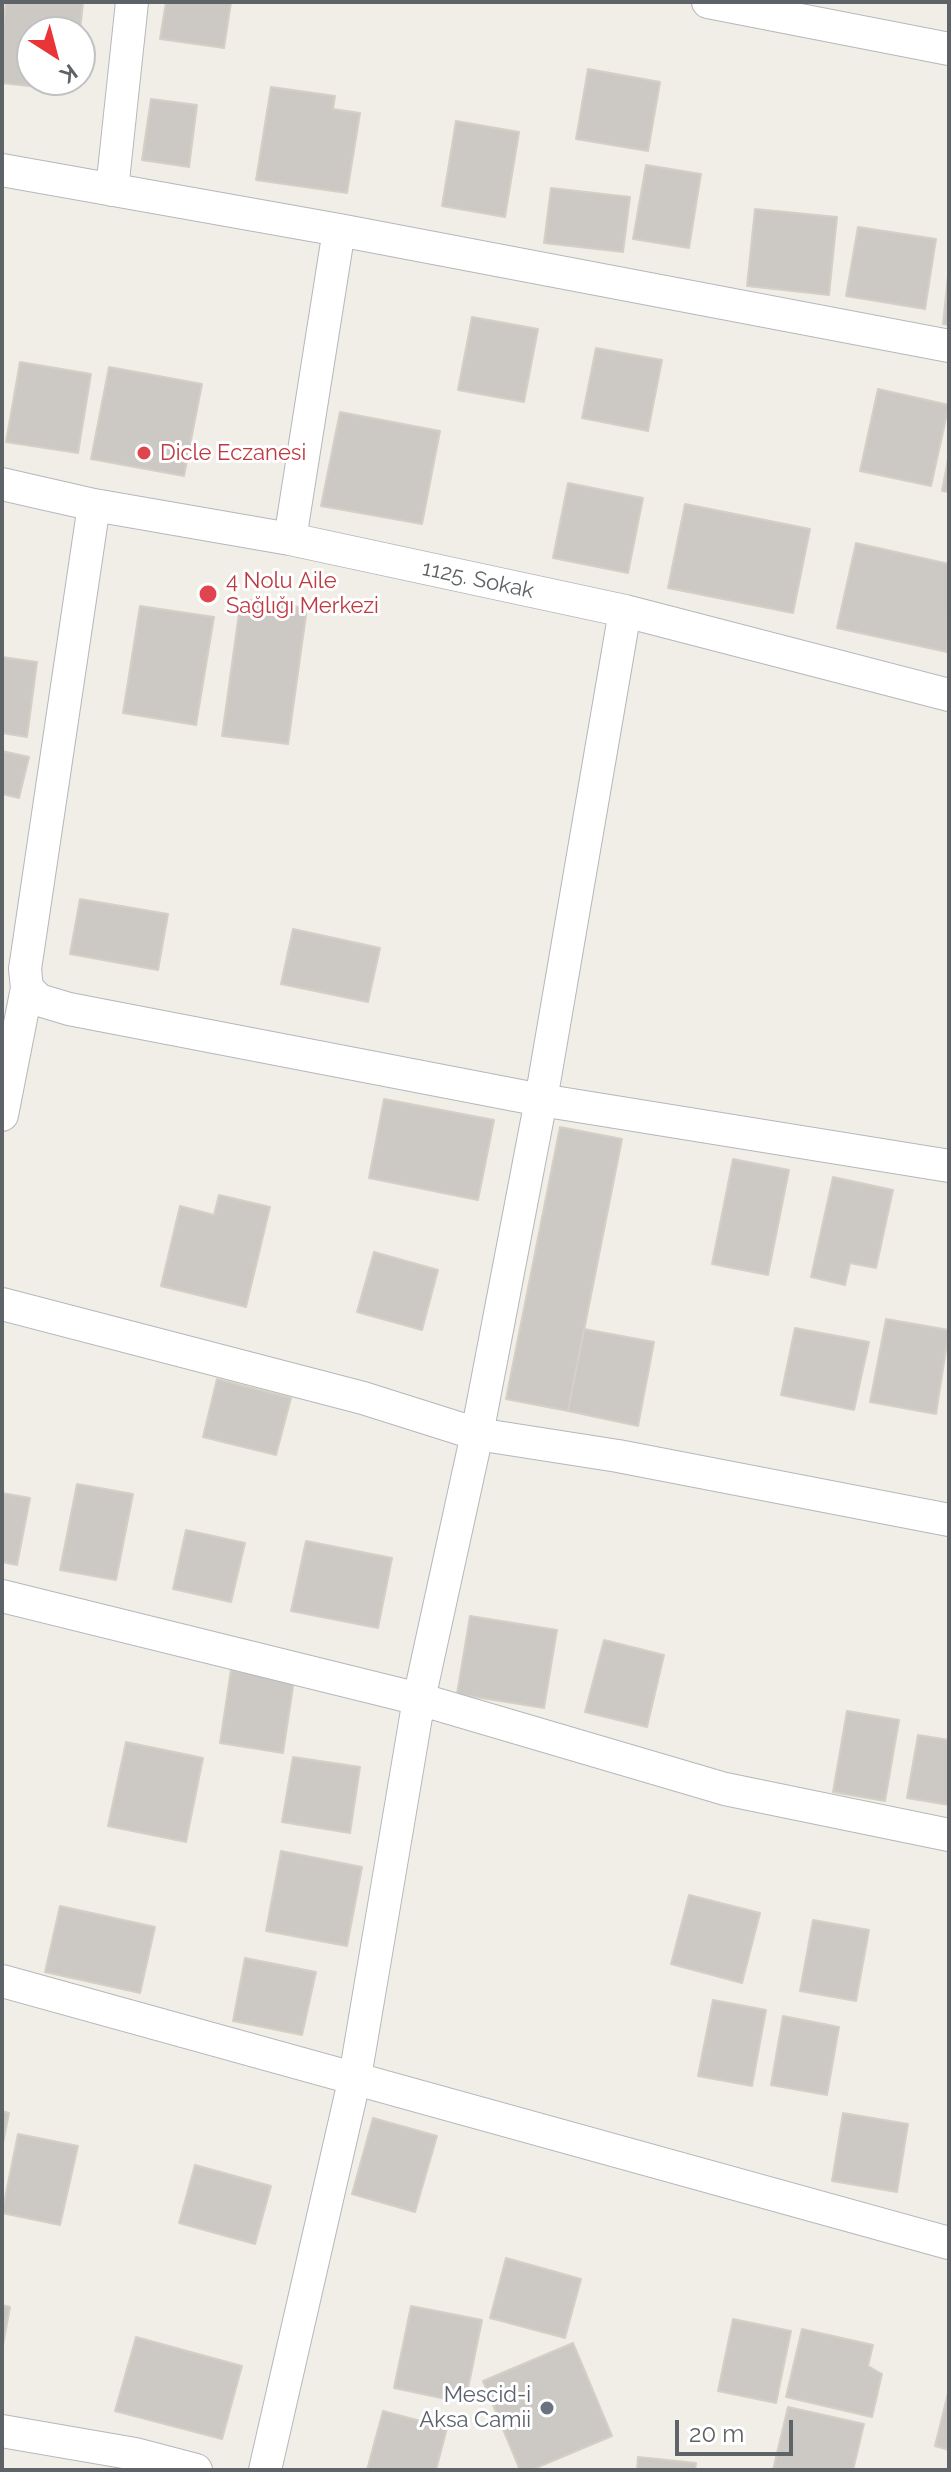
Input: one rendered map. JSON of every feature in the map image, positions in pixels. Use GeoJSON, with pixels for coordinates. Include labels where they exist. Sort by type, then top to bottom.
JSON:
{"type":"FeatureCollection","features":[{"type":"Feature","properties":{"kind":"street"},"geometry":{"type":"LineString","coordinates":[[112,190],[132,2]]}},
{"type":"Feature","properties":{"kind":"street"},"geometry":{"type":"LineString","coordinates":[[708,2],[949,49]]}},
{"type":"Feature","properties":{"kind":"street"},"geometry":{"type":"LineString","coordinates":[[2,170],[339,230],[949,346]]}},
{"type":"Feature","properties":{"kind":"street"},"geometry":{"type":"LineString","coordinates":[[290,539],[339,230]]}},
{"type":"Feature","properties":{"kind":"street","name":"1125. Sokak"},"geometry":{"type":"LineString","coordinates":[[2,484],[94,505],[290,539],[625,611],[949,695]]}},
{"type":"Feature","properties":{"kind":"street"},"geometry":{"type":"LineString","coordinates":[[2,1115],[27,988],[25,969],[94,505]]}},
{"type":"Feature","properties":{"kind":"street"},"geometry":{"type":"LineString","coordinates":[[265,2470],[355,2077],[419,1699],[477,1434],[541,1100],[625,611]]}},
{"type":"Feature","properties":{"kind":"street"},"geometry":{"type":"LineString","coordinates":[[27,988],[39,1000],[69,1009],[541,1100],[948,1166],[949,1159]]}},
{"type":"Feature","properties":{"kind":"street"},"geometry":{"type":"LineString","coordinates":[[2,1304],[363,1398],[477,1434],[618,1456],[949,1520]]}},
{"type":"Feature","properties":{"kind":"street"},"geometry":{"type":"LineString","coordinates":[[2,1596],[419,1699],[725,1789],[949,1835]]}},
{"type":"Feature","properties":{"kind":"street"},"geometry":{"type":"LineString","coordinates":[[2,1981],[949,2243]]}},
{"type":"Feature","properties":{"kind":"street"},"geometry":{"type":"LineString","coordinates":[[2,2431],[135,2454],[196,2470]]}},
{"type":"Feature","properties":{"kind":"building"},"geometry":{"type":"Polygon","coordinates":[[[6,2],[83,2],[82,16],[16,16],[16,85],[2,83],[6,2]]]}},
{"type":"Feature","properties":{"kind":"building"},"geometry":{"type":"Polygon","coordinates":[[[166,2],[231,2],[224,48],[160,39],[166,2]]]}},
{"type":"Feature","properties":{"kind":"building"},"geometry":{"type":"Polygon","coordinates":[[[588,69],[660,82],[648,151],[576,139],[588,69]]]}},
{"type":"Feature","properties":{"kind":"building"},"geometry":{"type":"Polygon","coordinates":[[[271,87],[335,96],[333,109],[360,113],[347,193],[256,180],[271,87]]]}},
{"type":"Feature","properties":{"kind":"building"},"geometry":{"type":"Polygon","coordinates":[[[151,99],[197,105],[189,167],[142,160],[151,99]]]}},
{"type":"Feature","properties":{"kind":"building"},"geometry":{"type":"Polygon","coordinates":[[[456,121],[519,132],[505,217],[442,206],[456,121]]]}},
{"type":"Feature","properties":{"kind":"building"},"geometry":{"type":"Polygon","coordinates":[[[646,165],[701,174],[689,248],[633,239],[646,165]]]}},
{"type":"Feature","properties":{"kind":"building"},"geometry":{"type":"Polygon","coordinates":[[[551,188],[630,197],[623,252],[544,243],[551,188]]]}},
{"type":"Feature","properties":{"kind":"building"},"geometry":{"type":"Polygon","coordinates":[[[755,209],[837,217],[829,295],[747,286],[755,209]]]}},
{"type":"Feature","properties":{"kind":"building"},"geometry":{"type":"Polygon","coordinates":[[[858,227],[936,239],[925,309],[846,296],[858,227]]]}},
{"type":"Feature","properties":{"kind":"building"},"geometry":{"type":"Polygon","coordinates":[[[949,266],[949,325],[943,324],[949,266]]]}},
{"type":"Feature","properties":{"kind":"building"},"geometry":{"type":"Polygon","coordinates":[[[472,317],[538,329],[524,402],[458,390],[472,317]]]}},
{"type":"Feature","properties":{"kind":"building"},"geometry":{"type":"Polygon","coordinates":[[[596,348],[662,360],[648,431],[582,418],[596,348]]]}},
{"type":"Feature","properties":{"kind":"building"},"geometry":{"type":"Polygon","coordinates":[[[20,362],[91,374],[78,453],[6,442],[20,362]]]}},
{"type":"Feature","properties":{"kind":"building"},"geometry":{"type":"Polygon","coordinates":[[[109,367],[202,384],[184,476],[91,459],[109,367]]]}},
{"type":"Feature","properties":{"kind":"building"},"geometry":{"type":"Polygon","coordinates":[[[878,389],[949,405],[931,486],[860,471],[878,389]]]}},
{"type":"Feature","properties":{"kind":"building"},"geometry":{"type":"Polygon","coordinates":[[[340,412],[440,431],[422,524],[321,506],[340,412]]]}},
{"type":"Feature","properties":{"kind":"building"},"geometry":{"type":"Polygon","coordinates":[[[949,454],[949,492],[942,491],[949,454]]]}},
{"type":"Feature","properties":{"kind":"building"},"geometry":{"type":"Polygon","coordinates":[[[568,483],[643,498],[628,573],[553,558],[568,483]]]}},
{"type":"Feature","properties":{"kind":"building"},"geometry":{"type":"Polygon","coordinates":[[[685,504],[810,529],[793,613],[668,588],[685,504]]]}},
{"type":"Feature","properties":{"kind":"building"},"geometry":{"type":"Polygon","coordinates":[[[856,543],[949,564],[947,652],[837,628],[856,543]]]}},
{"type":"Feature","properties":{"kind":"building"},"geometry":{"type":"Polygon","coordinates":[[[241,599],[307,608],[288,744],[222,736],[241,599]]]}},
{"type":"Feature","properties":{"kind":"building"},"geometry":{"type":"Polygon","coordinates":[[[140,606],[214,617],[196,725],[123,713],[140,606]]]}},
{"type":"Feature","properties":{"kind":"building"},"geometry":{"type":"Polygon","coordinates":[[[2,657],[37,662],[27,737],[2,733],[2,657]]]}},
{"type":"Feature","properties":{"kind":"building"},"geometry":{"type":"Polygon","coordinates":[[[2,751],[29,757],[19,798],[2,794],[2,751]]]}},
{"type":"Feature","properties":{"kind":"building"},"geometry":{"type":"Polygon","coordinates":[[[80,899],[168,914],[158,970],[70,954],[80,899]]]}},
{"type":"Feature","properties":{"kind":"building"},"geometry":{"type":"Polygon","coordinates":[[[293,929],[380,948],[368,1002],[281,984],[293,929]]]}},
{"type":"Feature","properties":{"kind":"building"},"geometry":{"type":"Polygon","coordinates":[[[384,1099],[494,1120],[478,1200],[369,1178],[384,1099]]]}},
{"type":"Feature","properties":{"kind":"building"},"geometry":{"type":"Polygon","coordinates":[[[560,1127],[622,1139],[568,1411],[506,1399],[560,1127]]]}},
{"type":"Feature","properties":{"kind":"building"},"geometry":{"type":"Polygon","coordinates":[[[733,1159],[789,1170],[768,1275],[712,1264],[733,1159]]]}},
{"type":"Feature","properties":{"kind":"building"},"geometry":{"type":"Polygon","coordinates":[[[833,1177],[893,1190],[876,1268],[850,1263],[845,1285],[811,1277],[833,1177]]]}},
{"type":"Feature","properties":{"kind":"building"},"geometry":{"type":"Polygon","coordinates":[[[219,1195],[270,1207],[246,1307],[161,1286],[180,1206],[214,1215],[219,1195]]]}},
{"type":"Feature","properties":{"kind":"building"},"geometry":{"type":"Polygon","coordinates":[[[374,1252],[438,1270],[422,1330],[357,1312],[374,1252]]]}},
{"type":"Feature","properties":{"kind":"building"},"geometry":{"type":"Polygon","coordinates":[[[886,1319],[949,1330],[936,1414],[870,1402],[886,1319]]]}},
{"type":"Feature","properties":{"kind":"building"},"geometry":{"type":"Polygon","coordinates":[[[795,1328],[869,1342],[854,1410],[781,1395],[795,1328]]]}},
{"type":"Feature","properties":{"kind":"building"},"geometry":{"type":"Polygon","coordinates":[[[584,1329],[654,1342],[638,1426],[568,1411],[584,1329]]]}},
{"type":"Feature","properties":{"kind":"building"},"geometry":{"type":"Polygon","coordinates":[[[217,1379],[291,1398],[276,1455],[203,1437],[217,1379]]]}},
{"type":"Feature","properties":{"kind":"building"},"geometry":{"type":"Polygon","coordinates":[[[77,1484],[133,1494],[116,1580],[60,1570],[77,1484]]]}},
{"type":"Feature","properties":{"kind":"building"},"geometry":{"type":"Polygon","coordinates":[[[2,1493],[30,1498],[17,1565],[2,1562],[2,1493]]]}},
{"type":"Feature","properties":{"kind":"building"},"geometry":{"type":"Polygon","coordinates":[[[186,1530],[245,1543],[231,1602],[173,1589],[186,1530]]]}},
{"type":"Feature","properties":{"kind":"building"},"geometry":{"type":"Polygon","coordinates":[[[306,1541],[392,1558],[378,1628],[291,1611],[306,1541]]]}},
{"type":"Feature","properties":{"kind":"building"},"geometry":{"type":"Polygon","coordinates":[[[470,1616],[557,1630],[544,1708],[457,1694],[470,1616]]]}},
{"type":"Feature","properties":{"kind":"building"},"geometry":{"type":"Polygon","coordinates":[[[604,1640],[664,1655],[647,1727],[585,1712],[604,1640]]]}},
{"type":"Feature","properties":{"kind":"building"},"geometry":{"type":"Polygon","coordinates":[[[231,1670],[294,1680],[283,1753],[220,1743],[231,1670]]]}},
{"type":"Feature","properties":{"kind":"building"},"geometry":{"type":"Polygon","coordinates":[[[847,1711],[899,1720],[885,1801],[833,1792],[847,1711]]]}},
{"type":"Feature","properties":{"kind":"building"},"geometry":{"type":"Polygon","coordinates":[[[918,1735],[949,1740],[949,1805],[907,1798],[918,1735]]]}},
{"type":"Feature","properties":{"kind":"building"},"geometry":{"type":"Polygon","coordinates":[[[126,1742],[203,1758],[186,1842],[108,1826],[126,1742]]]}},
{"type":"Feature","properties":{"kind":"building"},"geometry":{"type":"Polygon","coordinates":[[[293,1757],[360,1767],[350,1833],[282,1822],[293,1757]]]}},
{"type":"Feature","properties":{"kind":"building"},"geometry":{"type":"Polygon","coordinates":[[[281,1851],[362,1867],[347,1946],[266,1931],[281,1851]]]}},
{"type":"Feature","properties":{"kind":"building"},"geometry":{"type":"Polygon","coordinates":[[[689,1895],[760,1913],[742,1983],[671,1964],[689,1895]]]}},
{"type":"Feature","properties":{"kind":"building"},"geometry":{"type":"Polygon","coordinates":[[[60,1906],[155,1927],[140,1993],[45,1972],[60,1906]]]}},
{"type":"Feature","properties":{"kind":"building"},"geometry":{"type":"Polygon","coordinates":[[[813,1920],[869,1930],[856,2001],[800,1991],[813,1920]]]}},
{"type":"Feature","properties":{"kind":"building"},"geometry":{"type":"Polygon","coordinates":[[[245,1958],[316,1972],[302,2035],[233,2021],[245,1958]]]}},
{"type":"Feature","properties":{"kind":"building"},"geometry":{"type":"Polygon","coordinates":[[[713,2000],[766,2010],[752,2086],[698,2076],[713,2000]]]}},
{"type":"Feature","properties":{"kind":"building"},"geometry":{"type":"Polygon","coordinates":[[[783,2016],[839,2027],[827,2095],[771,2085],[783,2016]]]}},
{"type":"Feature","properties":{"kind":"building"},"geometry":{"type":"Polygon","coordinates":[[[2,2111],[9,2113],[2,2148],[2,2111]]]}},
{"type":"Feature","properties":{"kind":"building"},"geometry":{"type":"Polygon","coordinates":[[[843,2113],[908,2124],[897,2192],[832,2181],[843,2113]]]}},
{"type":"Feature","properties":{"kind":"building"},"geometry":{"type":"Polygon","coordinates":[[[373,2118],[437,2136],[415,2212],[352,2194],[373,2118]]]}},
{"type":"Feature","properties":{"kind":"building"},"geometry":{"type":"Polygon","coordinates":[[[18,2134],[78,2146],[60,2225],[2,2213],[18,2134]]]}},
{"type":"Feature","properties":{"kind":"building"},"geometry":{"type":"Polygon","coordinates":[[[195,2165],[271,2186],[255,2244],[179,2223],[195,2165]]]}},
{"type":"Feature","properties":{"kind":"building"},"geometry":{"type":"Polygon","coordinates":[[[506,2258],[581,2279],[565,2338],[490,2318],[506,2258]]]}},
{"type":"Feature","properties":{"kind":"building"},"geometry":{"type":"Polygon","coordinates":[[[2,2305],[10,2307],[2,2350],[2,2305]]]}},
{"type":"Feature","properties":{"kind":"building"},"geometry":{"type":"Polygon","coordinates":[[[411,2306],[482,2320],[465,2403],[394,2388],[411,2306]]]}},
{"type":"Feature","properties":{"kind":"building"},"geometry":{"type":"Polygon","coordinates":[[[733,2319],[791,2331],[776,2403],[718,2391],[733,2319]]]}},
{"type":"Feature","properties":{"kind":"building"},"geometry":{"type":"Polygon","coordinates":[[[802,2329],[873,2345],[868,2366],[882,2374],[872,2417],[786,2397],[802,2329]]]}},
{"type":"Feature","properties":{"kind":"building"},"geometry":{"type":"Polygon","coordinates":[[[136,2337],[242,2366],[222,2439],[115,2411],[136,2337]]]}},
{"type":"Feature","properties":{"kind":"building","name":"Mescid-i Aksa Camii"},"geometry":{"type":"Polygon","coordinates":[[[573,2343],[612,2436],[531,2470],[520,2470],[483,2381],[573,2343]]]}},
{"type":"Feature","properties":{"kind":"building"},"geometry":{"type":"Polygon","coordinates":[[[949,2389],[949,2450],[935,2446],[949,2389]]]}},
{"type":"Feature","properties":{"kind":"building"},"geometry":{"type":"Polygon","coordinates":[[[788,2407],[864,2424],[853,2470],[773,2470],[788,2407]]]}},
{"type":"Feature","properties":{"kind":"building"},"geometry":{"type":"Polygon","coordinates":[[[383,2411],[447,2428],[436,2470],[367,2470],[383,2411]]]}},
{"type":"Feature","properties":{"kind":"building"},"geometry":{"type":"Polygon","coordinates":[[[638,2457],[696,2463],[695,2470],[637,2470],[638,2457]]]}},
{"type":"Feature","properties":{"kind":"place","name":"Dicle Eczanesi"},"geometry":{"type":"Point","coordinates":[144,453]}},
{"type":"Feature","properties":{"kind":"place","name":"4 Nolu Aile Sağlığı Merkezi"},"geometry":{"type":"Point","coordinates":[208,594]}},
{"type":"Feature","properties":{"kind":"place","name":"Mescid-i Aksa Camii"},"geometry":{"type":"Point","coordinates":[547,2408]}}]}
